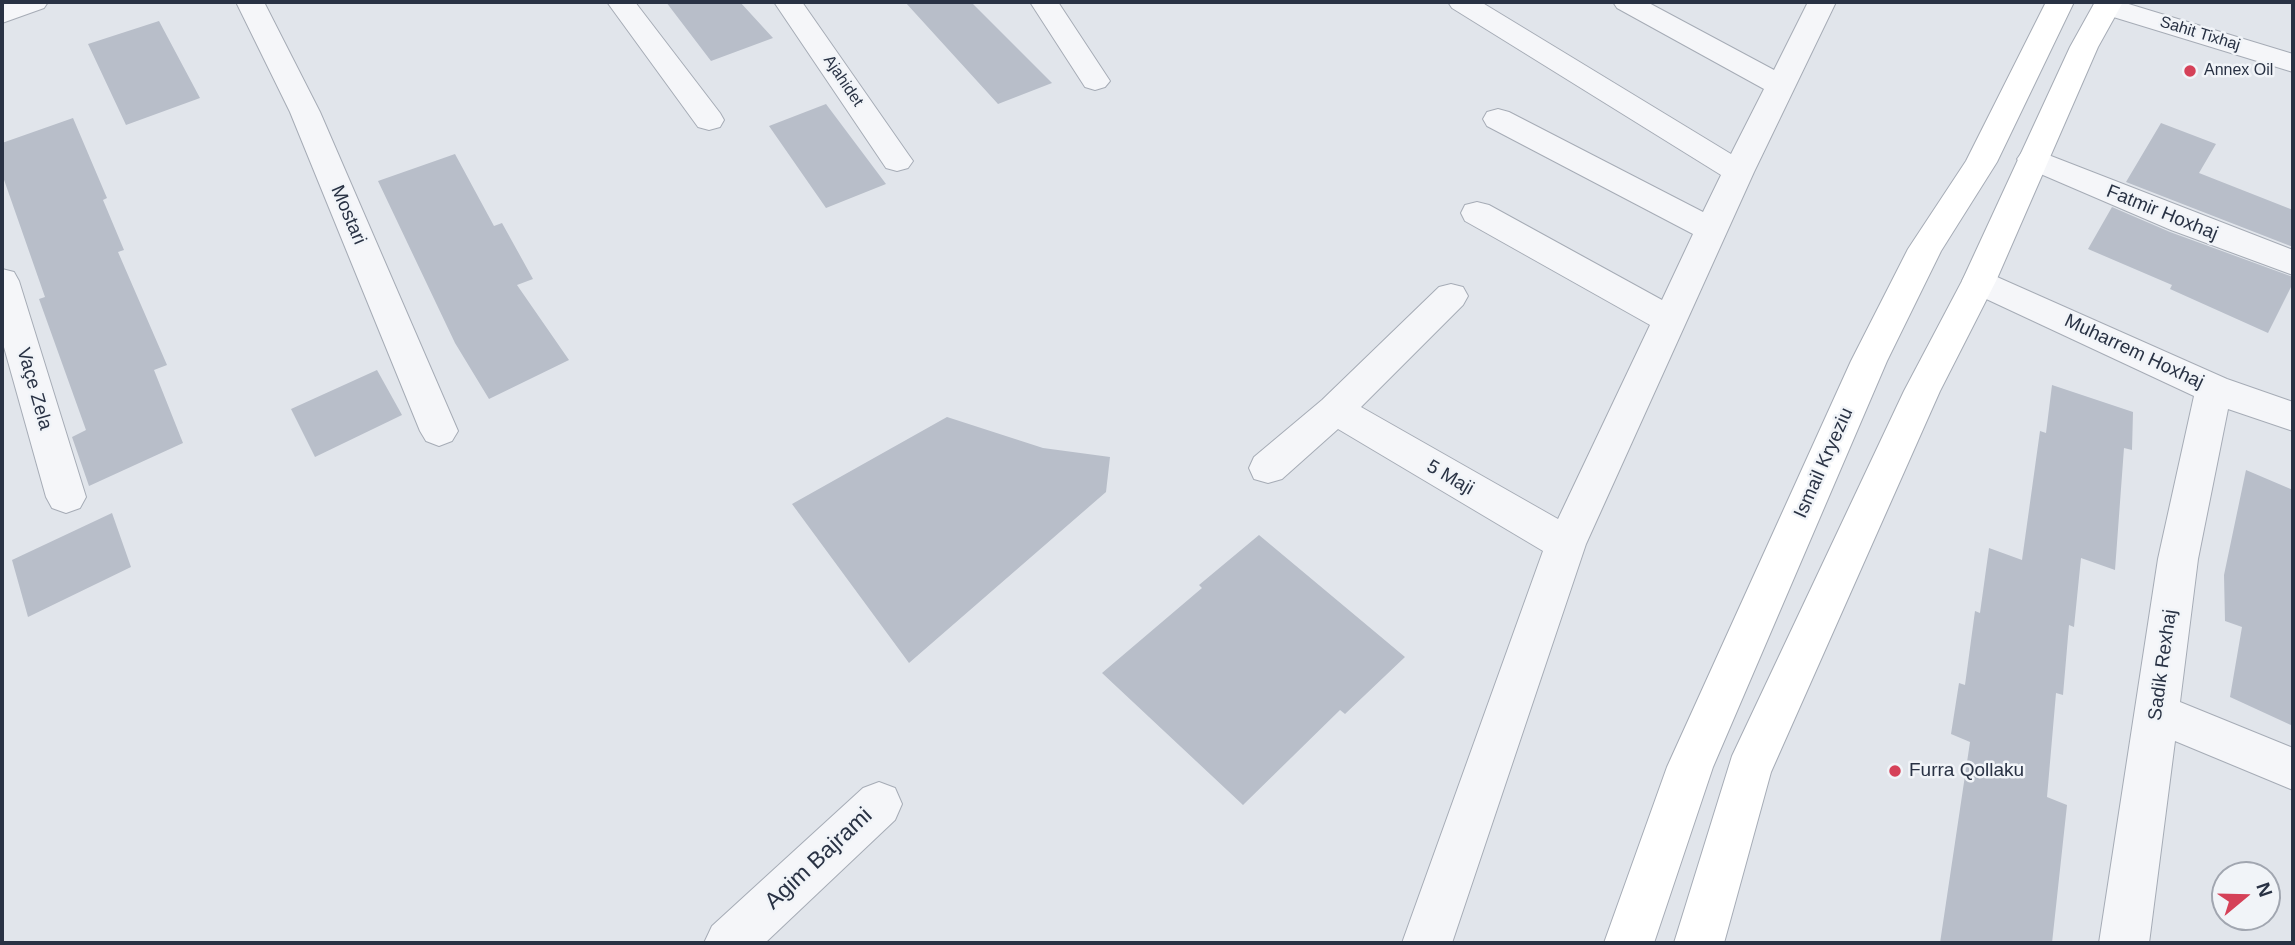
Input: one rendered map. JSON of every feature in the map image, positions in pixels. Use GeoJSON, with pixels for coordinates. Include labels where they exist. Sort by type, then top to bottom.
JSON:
{"type":"FeatureCollection","features":[{"type":"Feature","properties":{"kind":"main road","name":"Ismail Kryeziu"},"geometry":{"type":"LineString","coordinates":[[1629,943],[1690,767],[1869,361],[1925,249],[1981,162],[2060,2]]}},
{"type":"Feature","properties":{"kind":"main road"},"geometry":{"type":"LineString","coordinates":[[1699,943],[1748,771],[1922,391],[1979,281],[2084,47],[2108,4]]}},
{"type":"Feature","properties":{"kind":"street"},"geometry":{"type":"LineString","coordinates":[[2,15],[34,2]]}},
{"type":"Feature","properties":{"kind":"street","name":"Mostari"},"geometry":{"type":"LineString","coordinates":[[250,2],[304,112],[439,431]]}},
{"type":"Feature","properties":{"kind":"street"},"geometry":{"type":"LineString","coordinates":[[621,2],[709,120]]}},
{"type":"Feature","properties":{"kind":"street","name":"Ajahidet"},"geometry":{"type":"LineString","coordinates":[[788,2],[897,161]]}},
{"type":"Feature","properties":{"kind":"street"},"geometry":{"type":"LineString","coordinates":[[1044,2],[1095,81]]}},
{"type":"Feature","properties":{"kind":"street"},"geometry":{"type":"LineString","coordinates":[[1462,2],[1738,172]]}},
{"type":"Feature","properties":{"kind":"street"},"geometry":{"type":"LineString","coordinates":[[1627,2],[1780,86]]}},
{"type":"Feature","properties":{"kind":"street"},"geometry":{"type":"LineString","coordinates":[[1427,943],[1566,544],[1738,172],[1822,2]]}},
{"type":"Feature","properties":{"kind":"street","name":"Sahit Tixhaj"},"geometry":{"type":"LineString","coordinates":[[2108,4],[2293,63]]}},
{"type":"Feature","properties":{"kind":"street"},"geometry":{"type":"LineString","coordinates":[[1498,119],[1713,230]]}},
{"type":"Feature","properties":{"kind":"street","name":"Fatmir Hoxhaj"},"geometry":{"type":"LineString","coordinates":[[2033,159],[2183,222],[2293,263]]}},
{"type":"Feature","properties":{"kind":"street"},"geometry":{"type":"LineString","coordinates":[[1477,213],[1671,321]]}},
{"type":"Feature","properties":{"kind":"street","name":"Vaçe Zela"},"geometry":{"type":"LineString","coordinates":[[2,281],[65,497]]}},
{"type":"Feature","properties":{"kind":"street","name":"Muharrem Hoxhaj"},"geometry":{"type":"LineString","coordinates":[[1979,281],[2214,389],[2293,416]]}},
{"type":"Feature","properties":{"kind":"street"},"geometry":{"type":"LineString","coordinates":[[1268,468],[1335,410],[1451,296]]}},
{"type":"Feature","properties":{"kind":"street","name":"Sadik Rexhaj"},"geometry":{"type":"LineString","coordinates":[[2124,943],[2178,559],[2214,389]]}},
{"type":"Feature","properties":{"kind":"street","name":"5 Maji"},"geometry":{"type":"LineString","coordinates":[[1335,410],[1566,544]]}},
{"type":"Feature","properties":{"kind":"street"},"geometry":{"type":"LineString","coordinates":[[2156,713],[2293,769]]}},
{"type":"Feature","properties":{"kind":"street","name":"Agim Bajrami"},"geometry":{"type":"LineString","coordinates":[[729,943],[878,804]]}},
{"type":"Feature","properties":{"kind":"building"},"geometry":{"type":"Polygon","coordinates":[[[666,2],[740,2],[773,38],[711,61],[666,2]]]}},
{"type":"Feature","properties":{"kind":"building"},"geometry":{"type":"Polygon","coordinates":[[[905,2],[971,2],[1052,83],[998,104],[905,2]]]}},
{"type":"Feature","properties":{"kind":"building"},"geometry":{"type":"Polygon","coordinates":[[[159,21],[200,98],[126,125],[88,44],[159,21]]]}},
{"type":"Feature","properties":{"kind":"building"},"geometry":{"type":"Polygon","coordinates":[[[826,104],[886,184],[826,208],[769,126],[826,104]]]}},
{"type":"Feature","properties":{"kind":"building"},"geometry":{"type":"Polygon","coordinates":[[[73,118],[107,198],[103,200],[124,250],[118,252],[167,365],[154,370],[183,443],[89,486],[72,437],[86,430],[39,299],[45,297],[2,174],[2,143],[73,118]]]}},
{"type":"Feature","properties":{"kind":"building"},"geometry":{"type":"Polygon","coordinates":[[[2161,123],[2216,144],[2199,173],[2293,210],[2293,247],[2126,182],[2161,123]]]}},
{"type":"Feature","properties":{"kind":"building"},"geometry":{"type":"Polygon","coordinates":[[[455,154],[494,226],[502,223],[533,279],[517,285],[569,360],[489,399],[455,343],[378,181],[455,154]]]}},
{"type":"Feature","properties":{"kind":"building"},"geometry":{"type":"Polygon","coordinates":[[[2112,207],[2170,232],[2293,277],[2293,283],[2268,333],[2170,289],[2172,285],[2088,249],[2112,207]]]}},
{"type":"Feature","properties":{"kind":"building"},"geometry":{"type":"Polygon","coordinates":[[[377,370],[402,415],[315,457],[291,409],[377,370]]]}},
{"type":"Feature","properties":{"kind":"building"},"geometry":{"type":"Polygon","coordinates":[[[2052,385],[2133,412],[2132,450],[2124,448],[2115,570],[2081,558],[2074,627],[2069,625],[2063,695],[2056,693],[2047,797],[2067,805],[2052,943],[1940,943],[1970,742],[1951,734],[1959,683],[1965,685],[1975,611],[1980,613],[1989,548],[2022,560],[2040,431],[2046,433],[2052,385]]]}},
{"type":"Feature","properties":{"kind":"building"},"geometry":{"type":"Polygon","coordinates":[[[947,417],[1043,448],[1110,457],[1106,492],[909,663],[792,504],[947,417]]]}},
{"type":"Feature","properties":{"kind":"building"},"geometry":{"type":"Polygon","coordinates":[[[2246,470],[2293,490],[2293,726],[2230,697],[2242,627],[2225,621],[2224,575],[2246,470]]]}},
{"type":"Feature","properties":{"kind":"building"},"geometry":{"type":"Polygon","coordinates":[[[112,513],[131,567],[28,617],[12,560],[112,513]]]}},
{"type":"Feature","properties":{"kind":"building"},"geometry":{"type":"Polygon","coordinates":[[[1259,535],[1405,657],[1345,714],[1340,710],[1243,805],[1102,673],[1202,588],[1199,585],[1259,535]]]}},
{"type":"Feature","properties":{"kind":"place","name":"Annex Oil"},"geometry":{"type":"Point","coordinates":[2190,71]}},
{"type":"Feature","properties":{"kind":"place","name":"Furra Qollaku"},"geometry":{"type":"Point","coordinates":[1895,771]}}]}
